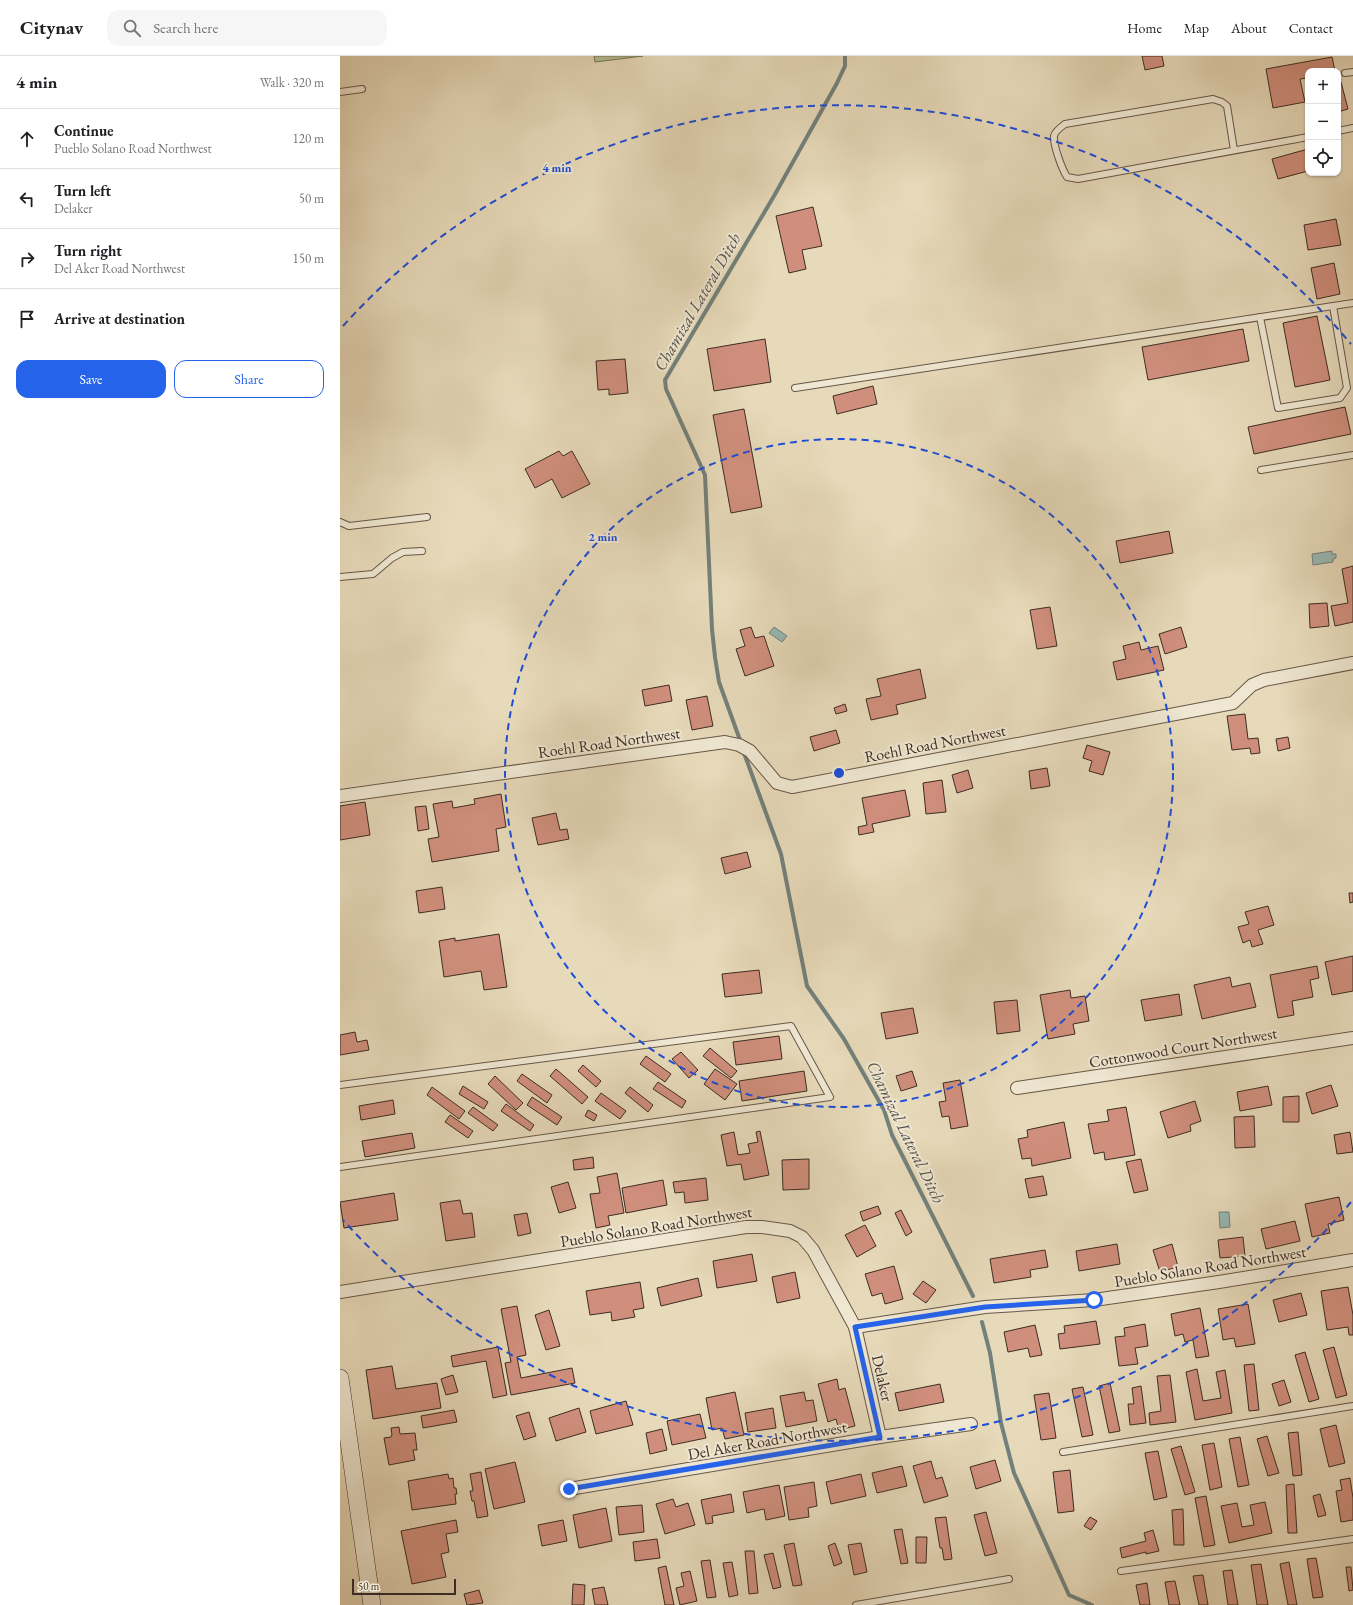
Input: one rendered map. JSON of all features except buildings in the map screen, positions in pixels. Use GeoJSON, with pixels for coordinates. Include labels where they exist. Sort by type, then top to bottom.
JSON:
{"type":"FeatureCollection","features":[{"type":"Feature","properties":{"kind":"main road"},"geometry":{"type":"LineString","coordinates":[[340,1378],[372,1605]]}},
{"type":"Feature","properties":{"kind":"street","name":"Roehl Road Northwest"},"geometry":{"type":"LineString","coordinates":[[340,796],[725,742],[739,745],[750,751],[777,783],[792,787],[1233,703],[1252,685],[1264,680],[1353,663]]}},
{"type":"Feature","properties":{"kind":"street","name":"Cottonwood Court Northwest"},"geometry":{"type":"LineString","coordinates":[[1017,1088],[1353,1038]]}},
{"type":"Feature","properties":{"kind":"street","name":"Pueblo Solano Road Northwest"},"geometry":{"type":"LineString","coordinates":[[340,1292],[746,1227],[762,1227],[790,1231],[802,1237],[813,1250],[855,1327],[985,1307],[1094,1300],[1219,1282],[1353,1260]]}},
{"type":"Feature","properties":{"kind":"street","name":"Delaker"},"geometry":{"type":"LineString","coordinates":[[855,1327],[880,1437]]}},
{"type":"Feature","properties":{"kind":"street","name":"Del Aker Road Northwest"},"geometry":{"type":"LineString","coordinates":[[569,1489],[880,1437],[971,1424]]}},
{"type":"Feature","properties":{"kind":"lane"},"geometry":{"type":"LineString","coordinates":[[1345,73],[1353,72]]}},
{"type":"Feature","properties":{"kind":"lane"},"geometry":{"type":"LineString","coordinates":[[340,92],[362,89]]}},
{"type":"Feature","properties":{"kind":"lane"},"geometry":{"type":"LineString","coordinates":[[1234,150],[1227,106],[1222,102],[1213,99],[1065,124],[1058,129],[1054,136],[1060,167],[1067,176],[1078,179],[1305,138]]}},
{"type":"Feature","properties":{"kind":"lane"},"geometry":{"type":"LineString","coordinates":[[1341,130],[1353,128]]}},
{"type":"Feature","properties":{"kind":"lane"},"geometry":{"type":"LineString","coordinates":[[795,388],[1353,303]]}},
{"type":"Feature","properties":{"kind":"lane"},"geometry":{"type":"LineString","coordinates":[[1260,317],[1278,408],[1340,398],[1347,388],[1333,306]]}},
{"type":"Feature","properties":{"kind":"lane"},"geometry":{"type":"LineString","coordinates":[[1261,470],[1353,455]]}},
{"type":"Feature","properties":{"kind":"lane"},"geometry":{"type":"LineString","coordinates":[[340,522],[349,526],[428,517]]}},
{"type":"Feature","properties":{"kind":"lane"},"geometry":{"type":"LineString","coordinates":[[340,577],[374,574],[392,558],[403,552],[422,550]]}},
{"type":"Feature","properties":{"kind":"lane"},"geometry":{"type":"LineString","coordinates":[[340,1086],[791,1026],[830,1097],[340,1168]]}},
{"type":"Feature","properties":{"kind":"lane"},"geometry":{"type":"LineString","coordinates":[[1063,1452],[1353,1406]]}},
{"type":"Feature","properties":{"kind":"lane"},"geometry":{"type":"LineString","coordinates":[[1121,1571],[1353,1539]]}},
{"type":"Feature","properties":{"kind":"lane"},"geometry":{"type":"LineString","coordinates":[[856,1605],[1009,1579]]}},
{"type":"Feature","properties":{"kind":"green space"},"geometry":{"type":"Polygon","coordinates":[[[594,56],[643,56],[595,62],[594,56]]]}},
{"type":"Feature","properties":{"kind":"water"},"geometry":{"type":"Polygon","coordinates":[[[1332,551],[1332,554],[1336,554],[1336,558],[1333,559],[1333,562],[1313,565],[1312,554],[1332,551]]]}},
{"type":"Feature","properties":{"kind":"water"},"geometry":{"type":"Polygon","coordinates":[[[774,627],[787,636],[782,642],[769,633],[774,627]]]}},
{"type":"Feature","properties":{"kind":"water"},"geometry":{"type":"Polygon","coordinates":[[[1219,1212],[1229,1212],[1230,1227],[1220,1228],[1219,1212]]]}},
{"type":"Feature","properties":{"kind":"waterway","name":"Chamizal Lateral Ditch"},"geometry":{"type":"LineString","coordinates":[[740,740],[719,682],[715,657],[712,629],[705,475],[666,389],[665,380],[774,196],[837,83],[845,66],[845,56]]}},
{"type":"Feature","properties":{"kind":"waterway","name":"Chamizal Lateral Ditch"},"geometry":{"type":"LineString","coordinates":[[744,753],[781,854],[807,986],[844,1039],[884,1110],[892,1135],[973,1296]]}},
{"type":"Feature","properties":{"kind":"waterway","name":"Chamizal Lateral Ditch"},"geometry":{"type":"LineString","coordinates":[[982,1322],[990,1353],[1001,1423],[1014,1473],[1069,1595],[1092,1605]]}},
{"type":"Feature","properties":{"kind":"route"},"geometry":{"type":"LineString","coordinates":[[569,1489],[880,1437],[855,1327],[985,1307],[1094,1300]]}}]}
